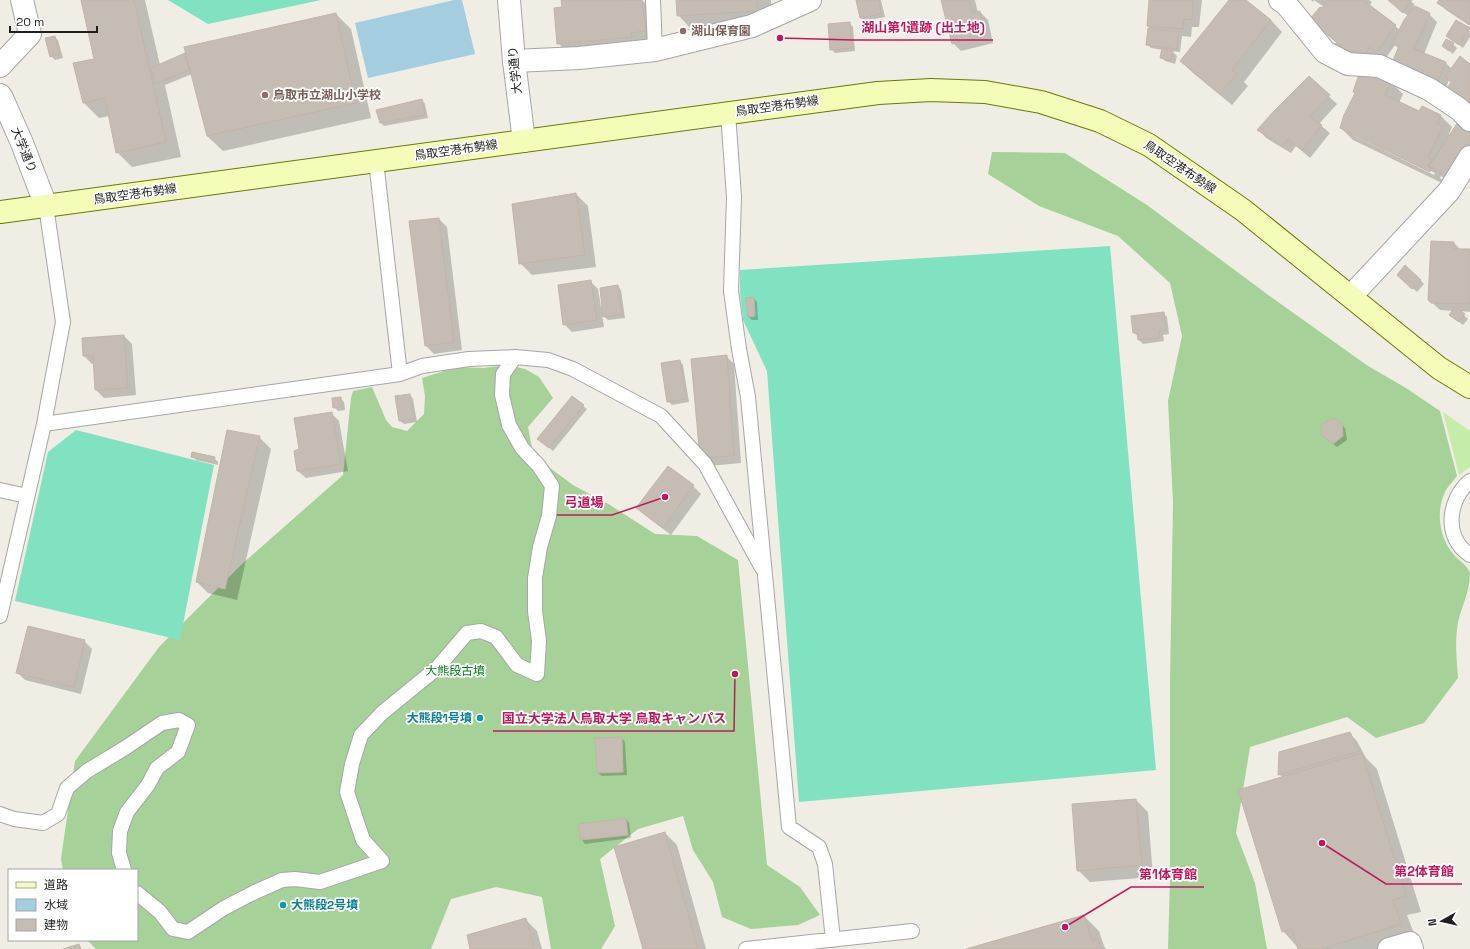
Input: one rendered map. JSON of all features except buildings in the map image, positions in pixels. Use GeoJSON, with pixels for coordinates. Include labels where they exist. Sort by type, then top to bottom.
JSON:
{"type":"FeatureCollection","features":[{"type":"Feature","properties":{"kind":"main road","name":"鳥取空港布勢線"},"geometry":{"type":"LineString","coordinates":[[0,212],[878,93],[931,90],[985,92],[1040,102],[1100,121],[1149,145],[1243,210],[1439,368],[1470,388]]}},
{"type":"Feature","properties":{"kind":"street"},"geometry":{"type":"LineString","coordinates":[[0,66],[30,34],[22,0]]}},
{"type":"Feature","properties":{"kind":"street","name":"大学通り"},"geometry":{"type":"LineString","coordinates":[[509,0],[514,61],[524,141]]}},
{"type":"Feature","properties":{"kind":"street"},"geometry":{"type":"LineString","coordinates":[[514,61],[579,58],[655,50],[752,26],[810,0]]}},
{"type":"Feature","properties":{"kind":"street"},"geometry":{"type":"LineString","coordinates":[[1280,0],[1286,4],[1325,52],[1348,64],[1379,66],[1429,88],[1459,109],[1470,120]]}},
{"type":"Feature","properties":{"kind":"street","name":"大学通り"},"geometry":{"type":"LineString","coordinates":[[0,95],[22,143],[46,206]]}},
{"type":"Feature","properties":{"kind":"street"},"geometry":{"type":"LineString","coordinates":[[1351,296],[1450,191],[1470,157]]}},
{"type":"Feature","properties":{"kind":"street"},"geometry":{"type":"LineString","coordinates":[[1389,949],[1410,943],[1412,949]]}},
{"type":"Feature","properties":{"kind":"lane"},"geometry":{"type":"LineString","coordinates":[[653,0],[655,50]]}},
{"type":"Feature","properties":{"kind":"lane"},"geometry":{"type":"LineString","coordinates":[[728,113],[734,197],[731,291],[739,349],[748,397],[789,827],[819,847],[825,864],[833,940]]}},
{"type":"Feature","properties":{"kind":"lane"},"geometry":{"type":"LineString","coordinates":[[376,161],[400,374]]}},
{"type":"Feature","properties":{"kind":"lane"},"geometry":{"type":"LineString","coordinates":[[0,616],[44,424],[64,322],[46,206]]}},
{"type":"Feature","properties":{"kind":"lane"},"geometry":{"type":"LineString","coordinates":[[44,424],[400,374],[422,366],[469,358],[515,357],[548,360],[573,369],[661,416],[705,464],[765,573]]}},
{"type":"Feature","properties":{"kind":"lane"},"geometry":{"type":"LineString","coordinates":[[138,894],[160,912],[173,930],[188,932],[224,908],[282,880],[295,879],[320,882],[382,861],[363,840],[347,792],[352,764],[361,734],[382,713],[437,668],[467,633],[481,631],[496,637],[517,665],[537,674],[539,641],[535,578],[540,547],[549,516],[552,486],[539,466],[522,448],[509,425],[502,395],[503,374],[515,357]]}},
{"type":"Feature","properties":{"kind":"lane"},"geometry":{"type":"LineString","coordinates":[[1470,481],[1463,486],[1455,499],[1451,513],[1452,528],[1458,542],[1470,555]]}},
{"type":"Feature","properties":{"kind":"lane"},"geometry":{"type":"LineString","coordinates":[[0,490],[27,496]]}},
{"type":"Feature","properties":{"kind":"lane"},"geometry":{"type":"LineString","coordinates":[[0,814],[14,819],[43,822],[58,814],[67,788],[87,771],[162,723],[179,720],[188,725],[178,752],[157,768],[148,785],[127,812],[120,831],[119,853],[124,869]]}},
{"type":"Feature","properties":{"kind":"lane"},"geometry":{"type":"LineString","coordinates":[[746,949],[912,931]]}},
{"type":"Feature","properties":{"kind":"green space"},"geometry":{"type":"Polygon","coordinates":[[[168,0],[321,0],[208,24],[168,0]]]}},
{"type":"Feature","properties":{"kind":"green space"},"geometry":{"type":"Polygon","coordinates":[[[992,152],[1065,153],[1147,205],[1271,297],[1368,366],[1406,388],[1440,411],[1457,476],[1447,488],[1443,498],[1440,507],[1440,524],[1445,541],[1449,548],[1466,566],[1470,574],[1470,581],[1457,629],[1456,648],[1458,678],[1424,723],[1376,738],[1347,717],[1250,747],[1236,833],[1255,883],[1267,949],[1168,949],[1170,880],[1170,682],[1173,502],[1168,401],[1182,336],[1170,283],[1118,236],[1039,206],[988,174],[992,152]]]}},
{"type":"Feature","properties":{"kind":"green space"},"geometry":{"type":"Polygon","coordinates":[[[1110,246],[1156,770],[799,802],[767,371],[743,320],[740,292],[740,270],[1110,246]]]}},
{"type":"Feature","properties":{"kind":"green space","name":"大熊段古墳"},"geometry":{"type":"Polygon","coordinates":[[[508,365],[525,369],[539,377],[553,398],[528,427],[532,448],[550,468],[573,485],[610,505],[655,534],[697,536],[738,560],[767,865],[800,887],[820,915],[798,925],[751,929],[722,917],[713,882],[693,850],[683,816],[638,829],[600,859],[615,926],[601,949],[551,949],[542,897],[496,887],[451,899],[431,949],[96,949],[88,941],[138,941],[138,869],[63,869],[61,859],[75,761],[159,647],[242,564],[343,475],[353,391],[372,387],[386,420],[392,427],[407,431],[424,414],[425,396],[422,378],[457,367],[484,368],[508,365]]]}},
{"type":"Feature","properties":{"kind":"green space"},"geometry":{"type":"Polygon","coordinates":[[[1443,412],[1470,431],[1470,467],[1459,475],[1443,412]]]}},
{"type":"Feature","properties":{"kind":"green space"},"geometry":{"type":"Polygon","coordinates":[[[76,430],[214,465],[180,640],[15,601],[48,452],[76,430]]]}},
{"type":"Feature","properties":{"kind":"water"},"geometry":{"type":"Polygon","coordinates":[[[454,0],[462,0],[475,54],[368,78],[355,23],[454,0]]]}},
{"type":"Feature","properties":{"kind":"place","name":"湖山保育園"},"geometry":{"type":"Point","coordinates":[683,31]}},
{"type":"Feature","properties":{"kind":"place","name":"湖山第1遺跡 (出土地)"},"geometry":{"type":"Point","coordinates":[780,38]}},
{"type":"Feature","properties":{"kind":"place","name":"鳥取市立湖山小学校"},"geometry":{"type":"Point","coordinates":[265,95]}},
{"type":"Feature","properties":{"kind":"place","name":"弓道場"},"geometry":{"type":"Point","coordinates":[665,497]}},
{"type":"Feature","properties":{"kind":"place","name":"国立大学法人鳥取大学 鳥取キャンパス"},"geometry":{"type":"Point","coordinates":[735,674]}},
{"type":"Feature","properties":{"kind":"place","name":"大熊段1号墳"},"geometry":{"type":"Point","coordinates":[480,718]}},
{"type":"Feature","properties":{"kind":"place","name":"第2体育館"},"geometry":{"type":"Point","coordinates":[1322,843]}},
{"type":"Feature","properties":{"kind":"place","name":"大熊段2号墳"},"geometry":{"type":"Point","coordinates":[283,905]}},
{"type":"Feature","properties":{"kind":"place","name":"第1体育館"},"geometry":{"type":"Point","coordinates":[1065,927]}}]}
